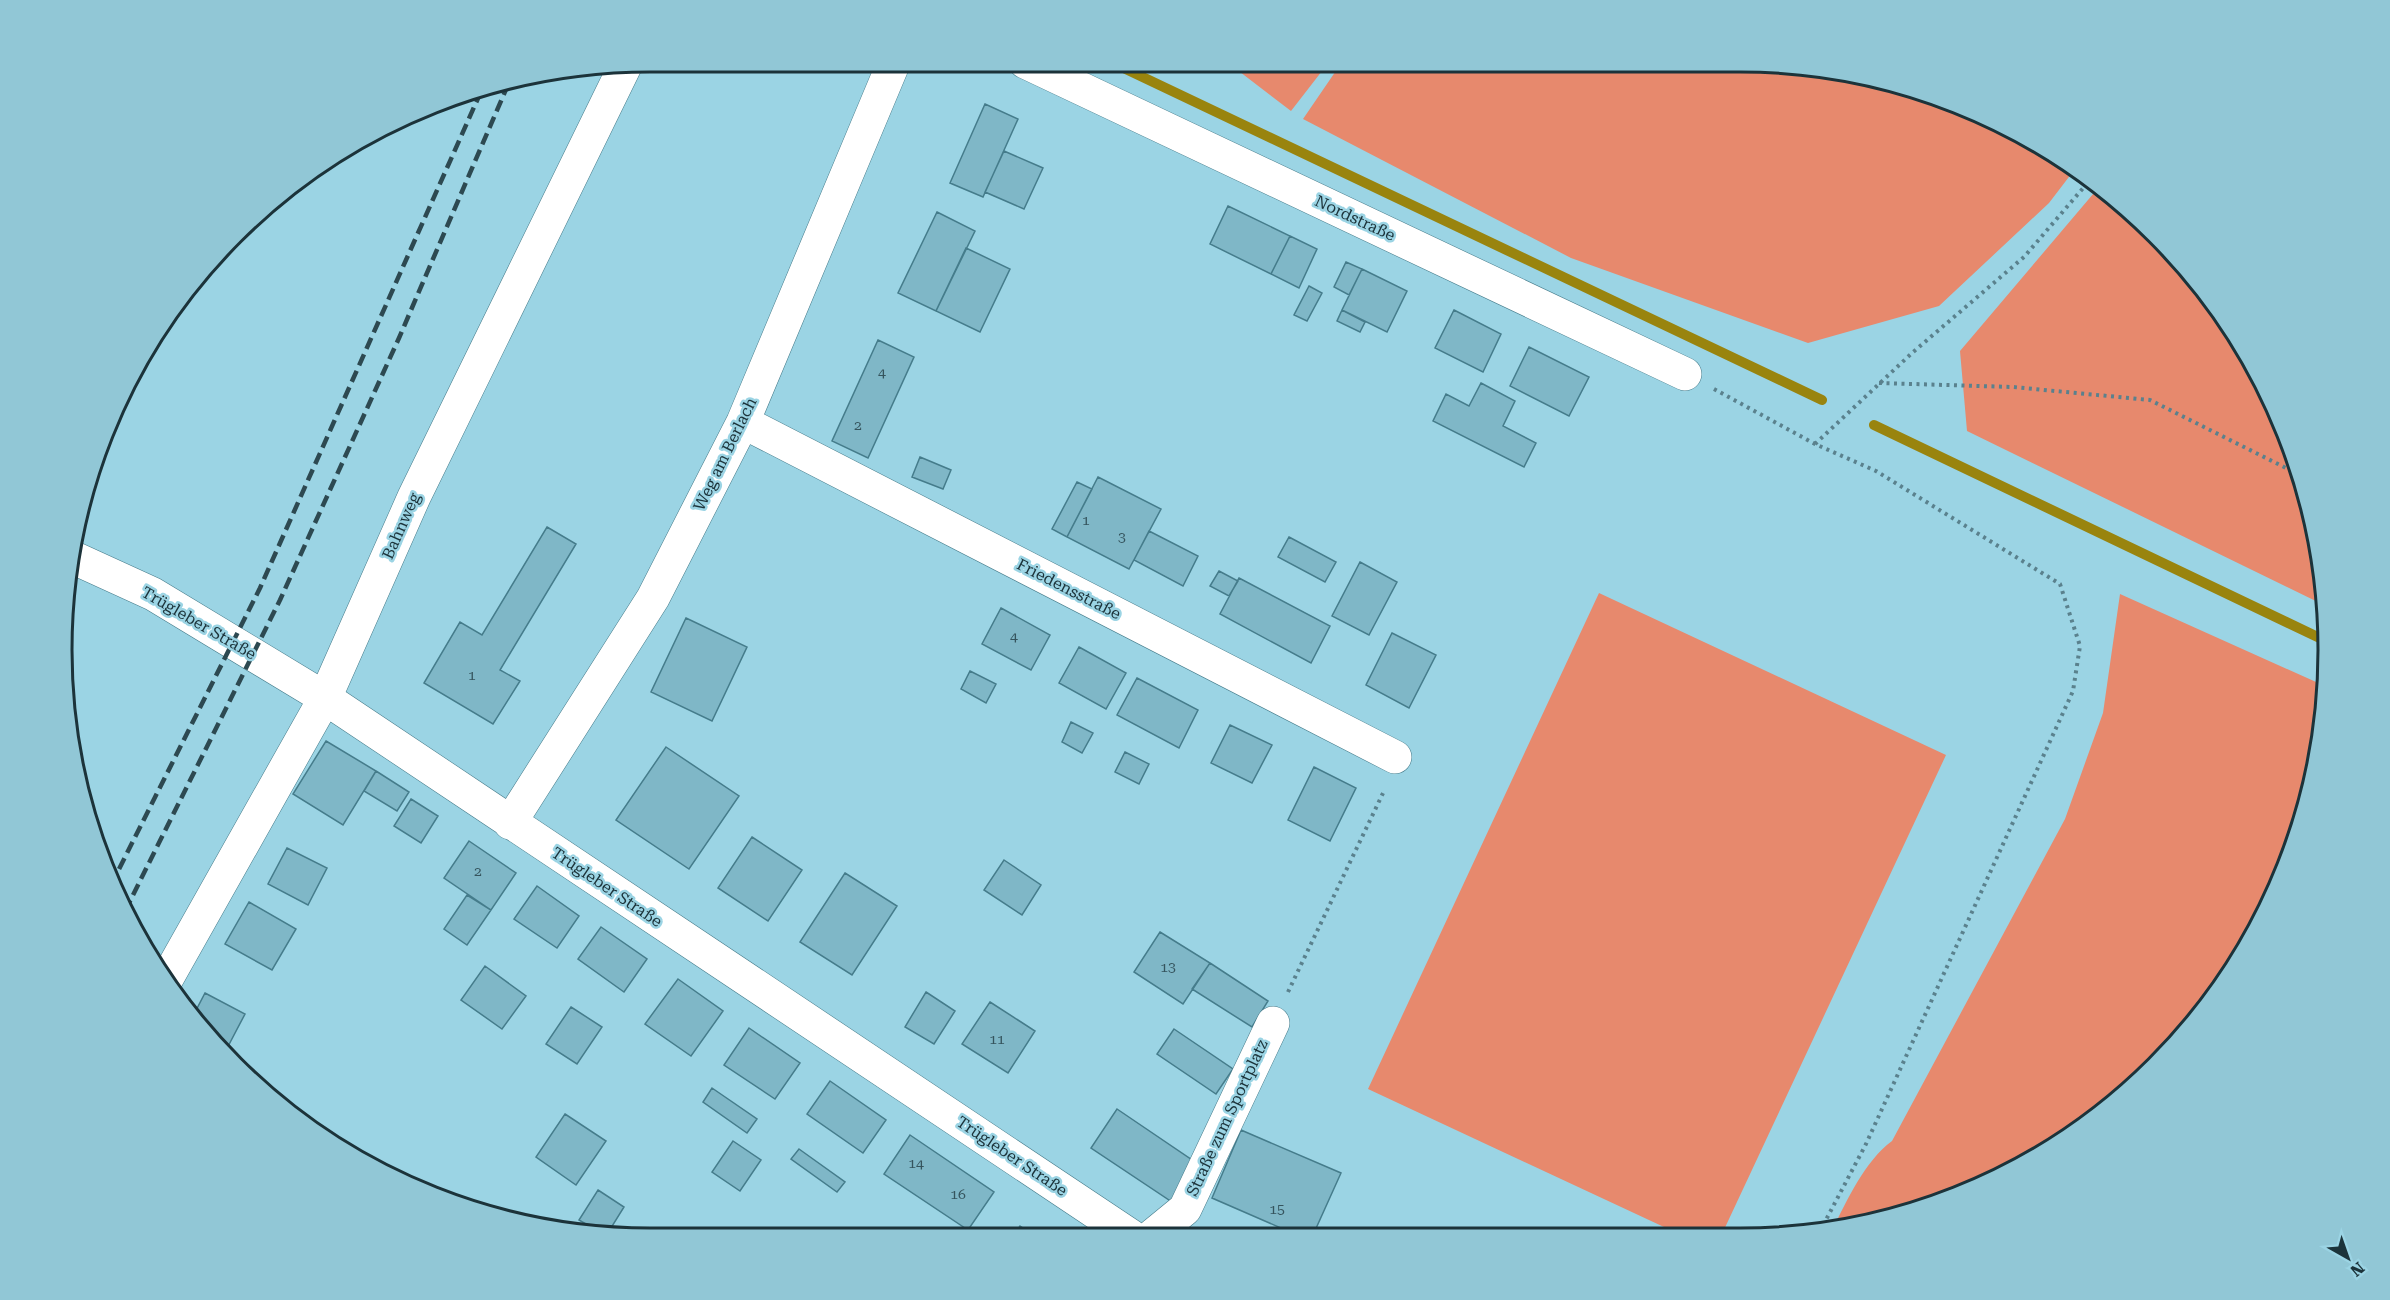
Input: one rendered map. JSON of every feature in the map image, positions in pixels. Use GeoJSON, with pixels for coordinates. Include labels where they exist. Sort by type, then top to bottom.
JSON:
{"type":"FeatureCollection","features":[{"type":"Feature","properties":{"kind":"street","name":"Weg am Berlach"},"geometry":{"type":"LineString","coordinates":[[510,823],[653,598],[743,422],[890,72]]}},
{"type":"Feature","properties":{"kind":"street","name":"Nordstraße"},"geometry":{"type":"LineString","coordinates":[[1046,72],[1685,374]]}},
{"type":"Feature","properties":{"kind":"street","name":"Bahnweg"},"geometry":{"type":"LineString","coordinates":[[170,973],[325,698],[414,497],[622,73]]}},
{"type":"Feature","properties":{"kind":"street","name":"Friedensstraße"},"geometry":{"type":"LineString","coordinates":[[743,422],[1395,757]]}},
{"type":"Feature","properties":{"kind":"street","name":"Trügleber Straße"},"geometry":{"type":"LineString","coordinates":[[79,560],[153,594],[325,698],[1119,1228]]}},
{"type":"Feature","properties":{"kind":"street","name":"Straße zum Sportplatz"},"geometry":{"type":"LineString","coordinates":[[1162,1228],[1185,1209],[1273,1023]]}},
{"type":"Feature","properties":{"kind":"path"},"geometry":{"type":"LineString","coordinates":[[1815,444],[1879,383],[2024,257],[2085,186]]}},
{"type":"Feature","properties":{"kind":"path"},"geometry":{"type":"LineString","coordinates":[[1685,374],[1815,444],[1876,471],[2060,584],[2080,646],[2073,691],[1866,1144],[1825,1221]]}},
{"type":"Feature","properties":{"kind":"path"},"geometry":{"type":"LineString","coordinates":[[1879,383],[2013,387],[2150,400],[2289,469]]}},
{"type":"Feature","properties":{"kind":"path"},"geometry":{"type":"LineString","coordinates":[[1273,1023],[1393,773],[1395,757]]}},
{"type":"Feature","properties":{"kind":"shaded area"},"geometry":{"type":"Polygon","coordinates":[[[1240,72],[1321,72],[1291,111],[1240,72]]]}},
{"type":"Feature","properties":{"kind":"shaded area"},"geometry":{"type":"Polygon","coordinates":[[[1335,72],[1778,73],[1853,83],[1926,103],[1996,132],[2029,149],[2070,175],[2049,203],[1939,306],[1808,343],[1571,258],[1303,119],[1335,72]]]}},
{"type":"Feature","properties":{"kind":"shaded area"},"geometry":{"type":"Polygon","coordinates":[[[2094,193],[2149,241],[2175,269],[2199,298],[2241,361],[2274,429],[2287,464],[2307,537],[2316,601],[1967,431],[1960,351],[2094,193]]]}},
{"type":"Feature","properties":{"kind":"shaded area"},"geometry":{"type":"Polygon","coordinates":[[[1599,593],[1946,755],[1725,1228],[1666,1228],[1368,1089],[1599,593]]]}},
{"type":"Feature","properties":{"kind":"shaded area"},"geometry":{"type":"Polygon","coordinates":[[[2120,594],[2317,682],[2307,763],[2298,800],[2274,871],[2241,939],[2199,1002],[2149,1059],[2092,1109],[2061,1131],[2029,1151],[1961,1184],[1890,1208],[1838,1219],[1865,1170],[1892,1141],[2065,819],[2103,713],[2120,594]]]}},
{"type":"Feature","properties":{"kind":"building"},"geometry":{"type":"Polygon","coordinates":[[[985,104],[1018,119],[983,197],[950,183],[985,104]]]}},
{"type":"Feature","properties":{"kind":"building"},"geometry":{"type":"Polygon","coordinates":[[[1004,151],[1043,168],[1024,209],[985,192],[1004,151]]]}},
{"type":"Feature","properties":{"kind":"building"},"geometry":{"type":"Polygon","coordinates":[[[1228,206],[1290,236],[1271,274],[1210,244],[1228,206]]]}},
{"type":"Feature","properties":{"kind":"building"},"geometry":{"type":"Polygon","coordinates":[[[937,212],[975,231],[936,311],[898,293],[937,212]]]}},
{"type":"Feature","properties":{"kind":"building"},"geometry":{"type":"Polygon","coordinates":[[[1290,236],[1317,249],[1299,288],[1271,274],[1290,236]]]}},
{"type":"Feature","properties":{"kind":"building"},"geometry":{"type":"Polygon","coordinates":[[[966,248],[1010,269],[980,332],[936,311],[966,248]]]}},
{"type":"Feature","properties":{"kind":"building"},"geometry":{"type":"Polygon","coordinates":[[[1346,262],[1362,269],[1349,295],[1334,287],[1346,262]]]}},
{"type":"Feature","properties":{"kind":"building"},"geometry":{"type":"Polygon","coordinates":[[[1362,269],[1407,291],[1387,332],[1342,310],[1362,269]]]}},
{"type":"Feature","properties":{"kind":"building"},"geometry":{"type":"Polygon","coordinates":[[[1309,286],[1322,293],[1307,321],[1294,315],[1309,286]]]}},
{"type":"Feature","properties":{"kind":"building"},"geometry":{"type":"Polygon","coordinates":[[[1342,310],[1365,322],[1360,332],[1337,321],[1342,310]]]}},
{"type":"Feature","properties":{"kind":"building"},"geometry":{"type":"Polygon","coordinates":[[[1454,310],[1501,334],[1483,372],[1435,348],[1454,310]]]}},
{"type":"Feature","properties":{"kind":"building"},"geometry":{"type":"Polygon","coordinates":[[[878,340],[914,357],[868,458],[832,441],[878,340]]]}},
{"type":"Feature","properties":{"kind":"building"},"geometry":{"type":"Polygon","coordinates":[[[1529,347],[1589,377],[1569,416],[1510,386],[1529,347]]]}},
{"type":"Feature","properties":{"kind":"building"},"geometry":{"type":"Polygon","coordinates":[[[1481,383],[1515,401],[1503,426],[1536,443],[1524,467],[1433,421],[1446,394],[1469,406],[1481,383]]]}},
{"type":"Feature","properties":{"kind":"building"},"geometry":{"type":"Polygon","coordinates":[[[920,457],[951,470],[943,489],[912,477],[920,457]]]}},
{"type":"Feature","properties":{"kind":"building"},"geometry":{"type":"Polygon","coordinates":[[[1098,477],[1161,509],[1129,569],[1067,537],[1098,477]]]}},
{"type":"Feature","properties":{"kind":"building"},"geometry":{"type":"Polygon","coordinates":[[[1077,482],[1092,489],[1067,537],[1052,529],[1077,482]]]}},
{"type":"Feature","properties":{"kind":"building"},"geometry":{"type":"Polygon","coordinates":[[[547,527],[576,544],[500,670],[520,681],[493,724],[424,683],[460,622],[482,635],[547,527]]]}},
{"type":"Feature","properties":{"kind":"building"},"geometry":{"type":"Polygon","coordinates":[[[1149,531],[1198,556],[1183,586],[1134,560],[1149,531]]]}},
{"type":"Feature","properties":{"kind":"building"},"geometry":{"type":"Polygon","coordinates":[[[1289,537],[1336,562],[1325,582],[1278,557],[1289,537]]]}},
{"type":"Feature","properties":{"kind":"building"},"geometry":{"type":"Polygon","coordinates":[[[1360,562],[1397,582],[1369,635],[1332,616],[1360,562]]]}},
{"type":"Feature","properties":{"kind":"building"},"geometry":{"type":"Polygon","coordinates":[[[1219,571],[1238,581],[1229,596],[1210,586],[1219,571]]]}},
{"type":"Feature","properties":{"kind":"building"},"geometry":{"type":"Polygon","coordinates":[[[1239,578],[1330,626],[1311,663],[1220,614],[1239,578]]]}},
{"type":"Feature","properties":{"kind":"building"},"geometry":{"type":"Polygon","coordinates":[[[1001,608],[1050,635],[1031,670],[982,644],[1001,608]]]}},
{"type":"Feature","properties":{"kind":"building"},"geometry":{"type":"Polygon","coordinates":[[[686,618],[747,647],[712,721],[651,692],[686,618]]]}},
{"type":"Feature","properties":{"kind":"building"},"geometry":{"type":"Polygon","coordinates":[[[1392,633],[1436,655],[1409,708],[1366,685],[1392,633]]]}},
{"type":"Feature","properties":{"kind":"building"},"geometry":{"type":"Polygon","coordinates":[[[1079,647],[1126,673],[1106,709],[1059,683],[1079,647]]]}},
{"type":"Feature","properties":{"kind":"building"},"geometry":{"type":"Polygon","coordinates":[[[970,671],[996,684],[986,703],[961,689],[970,671]]]}},
{"type":"Feature","properties":{"kind":"building"},"geometry":{"type":"Polygon","coordinates":[[[1137,678],[1198,710],[1179,748],[1117,715],[1137,678]]]}},
{"type":"Feature","properties":{"kind":"building"},"geometry":{"type":"Polygon","coordinates":[[[1071,722],[1093,733],[1082,753],[1062,742],[1071,722]]]}},
{"type":"Feature","properties":{"kind":"building"},"geometry":{"type":"Polygon","coordinates":[[[1230,725],[1272,745],[1252,783],[1211,763],[1230,725]]]}},
{"type":"Feature","properties":{"kind":"building"},"geometry":{"type":"Polygon","coordinates":[[[326,741],[376,771],[343,825],[293,794],[326,741]]]}},
{"type":"Feature","properties":{"kind":"building"},"geometry":{"type":"Polygon","coordinates":[[[666,747],[739,796],[689,869],[616,820],[666,747]]]}},
{"type":"Feature","properties":{"kind":"building"},"geometry":{"type":"Polygon","coordinates":[[[1125,752],[1149,764],[1139,784],[1115,772],[1125,752]]]}},
{"type":"Feature","properties":{"kind":"building"},"geometry":{"type":"Polygon","coordinates":[[[1314,767],[1356,788],[1330,841],[1288,820],[1314,767]]]}},
{"type":"Feature","properties":{"kind":"building"},"geometry":{"type":"Polygon","coordinates":[[[376,771],[409,792],[397,811],[364,791],[376,771]]]}},
{"type":"Feature","properties":{"kind":"building"},"geometry":{"type":"Polygon","coordinates":[[[411,799],[438,816],[421,843],[394,826],[411,799]]]}},
{"type":"Feature","properties":{"kind":"building"},"geometry":{"type":"Polygon","coordinates":[[[752,837],[802,870],[768,921],[718,888],[752,837]]]}},
{"type":"Feature","properties":{"kind":"building"},"geometry":{"type":"Polygon","coordinates":[[[469,841],[516,873],[491,910],[444,878],[469,841]]]}},
{"type":"Feature","properties":{"kind":"building"},"geometry":{"type":"Polygon","coordinates":[[[287,848],[327,868],[308,905],[268,884],[287,848]]]}},
{"type":"Feature","properties":{"kind":"building"},"geometry":{"type":"Polygon","coordinates":[[[1004,860],[1041,885],[1022,915],[984,890],[1004,860]]]}},
{"type":"Feature","properties":{"kind":"building"},"geometry":{"type":"Polygon","coordinates":[[[845,873],[897,906],[852,975],[800,942],[845,873]]]}},
{"type":"Feature","properties":{"kind":"building"},"geometry":{"type":"Polygon","coordinates":[[[537,886],[579,916],[557,948],[514,919],[537,886]]]}},
{"type":"Feature","properties":{"kind":"building"},"geometry":{"type":"Polygon","coordinates":[[[467,895],[491,910],[467,945],[444,929],[467,895]]]}},
{"type":"Feature","properties":{"kind":"building"},"geometry":{"type":"Polygon","coordinates":[[[249,902],[296,929],[272,970],[225,944],[249,902]]]}},
{"type":"Feature","properties":{"kind":"building"},"geometry":{"type":"Polygon","coordinates":[[[601,927],[647,959],[624,992],[578,959],[601,927]]]}},
{"type":"Feature","properties":{"kind":"building"},"geometry":{"type":"Polygon","coordinates":[[[1160,932],[1210,963],[1183,1004],[1134,972],[1160,932]]]}},
{"type":"Feature","properties":{"kind":"building"},"geometry":{"type":"Polygon","coordinates":[[[1210,963],[1268,1001],[1252,1027],[1192,989],[1210,963]]]}},
{"type":"Feature","properties":{"kind":"building"},"geometry":{"type":"Polygon","coordinates":[[[485,966],[526,996],[502,1029],[461,1000],[485,966]]]}},
{"type":"Feature","properties":{"kind":"building"},"geometry":{"type":"Polygon","coordinates":[[[678,979],[723,1011],[691,1056],[645,1024],[678,979]]]}},
{"type":"Feature","properties":{"kind":"building"},"geometry":{"type":"Polygon","coordinates":[[[926,992],[955,1011],[934,1044],[905,1027],[926,992]]]}},
{"type":"Feature","properties":{"kind":"building"},"geometry":{"type":"Polygon","coordinates":[[[205,993],[245,1014],[228,1045],[197,1009],[205,993]]]}},
{"type":"Feature","properties":{"kind":"building"},"geometry":{"type":"Polygon","coordinates":[[[990,1002],[1035,1031],[1008,1073],[962,1044],[990,1002]]]}},
{"type":"Feature","properties":{"kind":"building"},"geometry":{"type":"Polygon","coordinates":[[[571,1007],[602,1027],[577,1064],[546,1044],[571,1007]]]}},
{"type":"Feature","properties":{"kind":"building"},"geometry":{"type":"Polygon","coordinates":[[[749,1028],[800,1063],[775,1099],[724,1065],[749,1028]]]}},
{"type":"Feature","properties":{"kind":"building"},"geometry":{"type":"Polygon","coordinates":[[[1174,1029],[1233,1069],[1216,1094],[1157,1054],[1174,1029]]]}},
{"type":"Feature","properties":{"kind":"building"},"geometry":{"type":"Polygon","coordinates":[[[830,1081],[886,1120],[863,1153],[807,1114],[830,1081]]]}},
{"type":"Feature","properties":{"kind":"building"},"geometry":{"type":"Polygon","coordinates":[[[712,1088],[757,1119],[747,1133],[703,1102],[712,1088]]]}},
{"type":"Feature","properties":{"kind":"building"},"geometry":{"type":"Polygon","coordinates":[[[1117,1109],[1198,1164],[1172,1202],[1091,1148],[1117,1109]]]}},
{"type":"Feature","properties":{"kind":"building"},"geometry":{"type":"Polygon","coordinates":[[[565,1114],[606,1141],[576,1185],[536,1157],[565,1114]]]}},
{"type":"Feature","properties":{"kind":"building"},"geometry":{"type":"Polygon","coordinates":[[[1241,1130],[1341,1173],[1316,1228],[1281,1228],[1212,1198],[1241,1130]]]}},
{"type":"Feature","properties":{"kind":"building"},"geometry":{"type":"Polygon","coordinates":[[[910,1135],[994,1192],[969,1228],[965,1228],[884,1174],[910,1135]]]}},
{"type":"Feature","properties":{"kind":"building"},"geometry":{"type":"Polygon","coordinates":[[[733,1141],[761,1160],[740,1191],[712,1172],[733,1141]]]}},
{"type":"Feature","properties":{"kind":"building"},"geometry":{"type":"Polygon","coordinates":[[[799,1149],[845,1182],[837,1192],[791,1159],[799,1149]]]}},
{"type":"Feature","properties":{"kind":"building"},"geometry":{"type":"Polygon","coordinates":[[[598,1190],[624,1207],[612,1227],[586,1224],[579,1220],[598,1190]]]}},
{"type":"Feature","properties":{"kind":"waterway"},"geometry":{"type":"LineString","coordinates":[[1132,72],[1822,400]]}},
{"type":"Feature","properties":{"kind":"waterway"},"geometry":{"type":"LineString","coordinates":[[1874,425],[2318,637]]}},
{"type":"Feature","properties":{"kind":"railway"},"geometry":{"type":"LineString","coordinates":[[130,901],[280,600],[399,338],[505,91]]}},
{"type":"Feature","properties":{"kind":"railway"},"geometry":{"type":"LineString","coordinates":[[117,873],[260,588],[478,99]]}}]}
